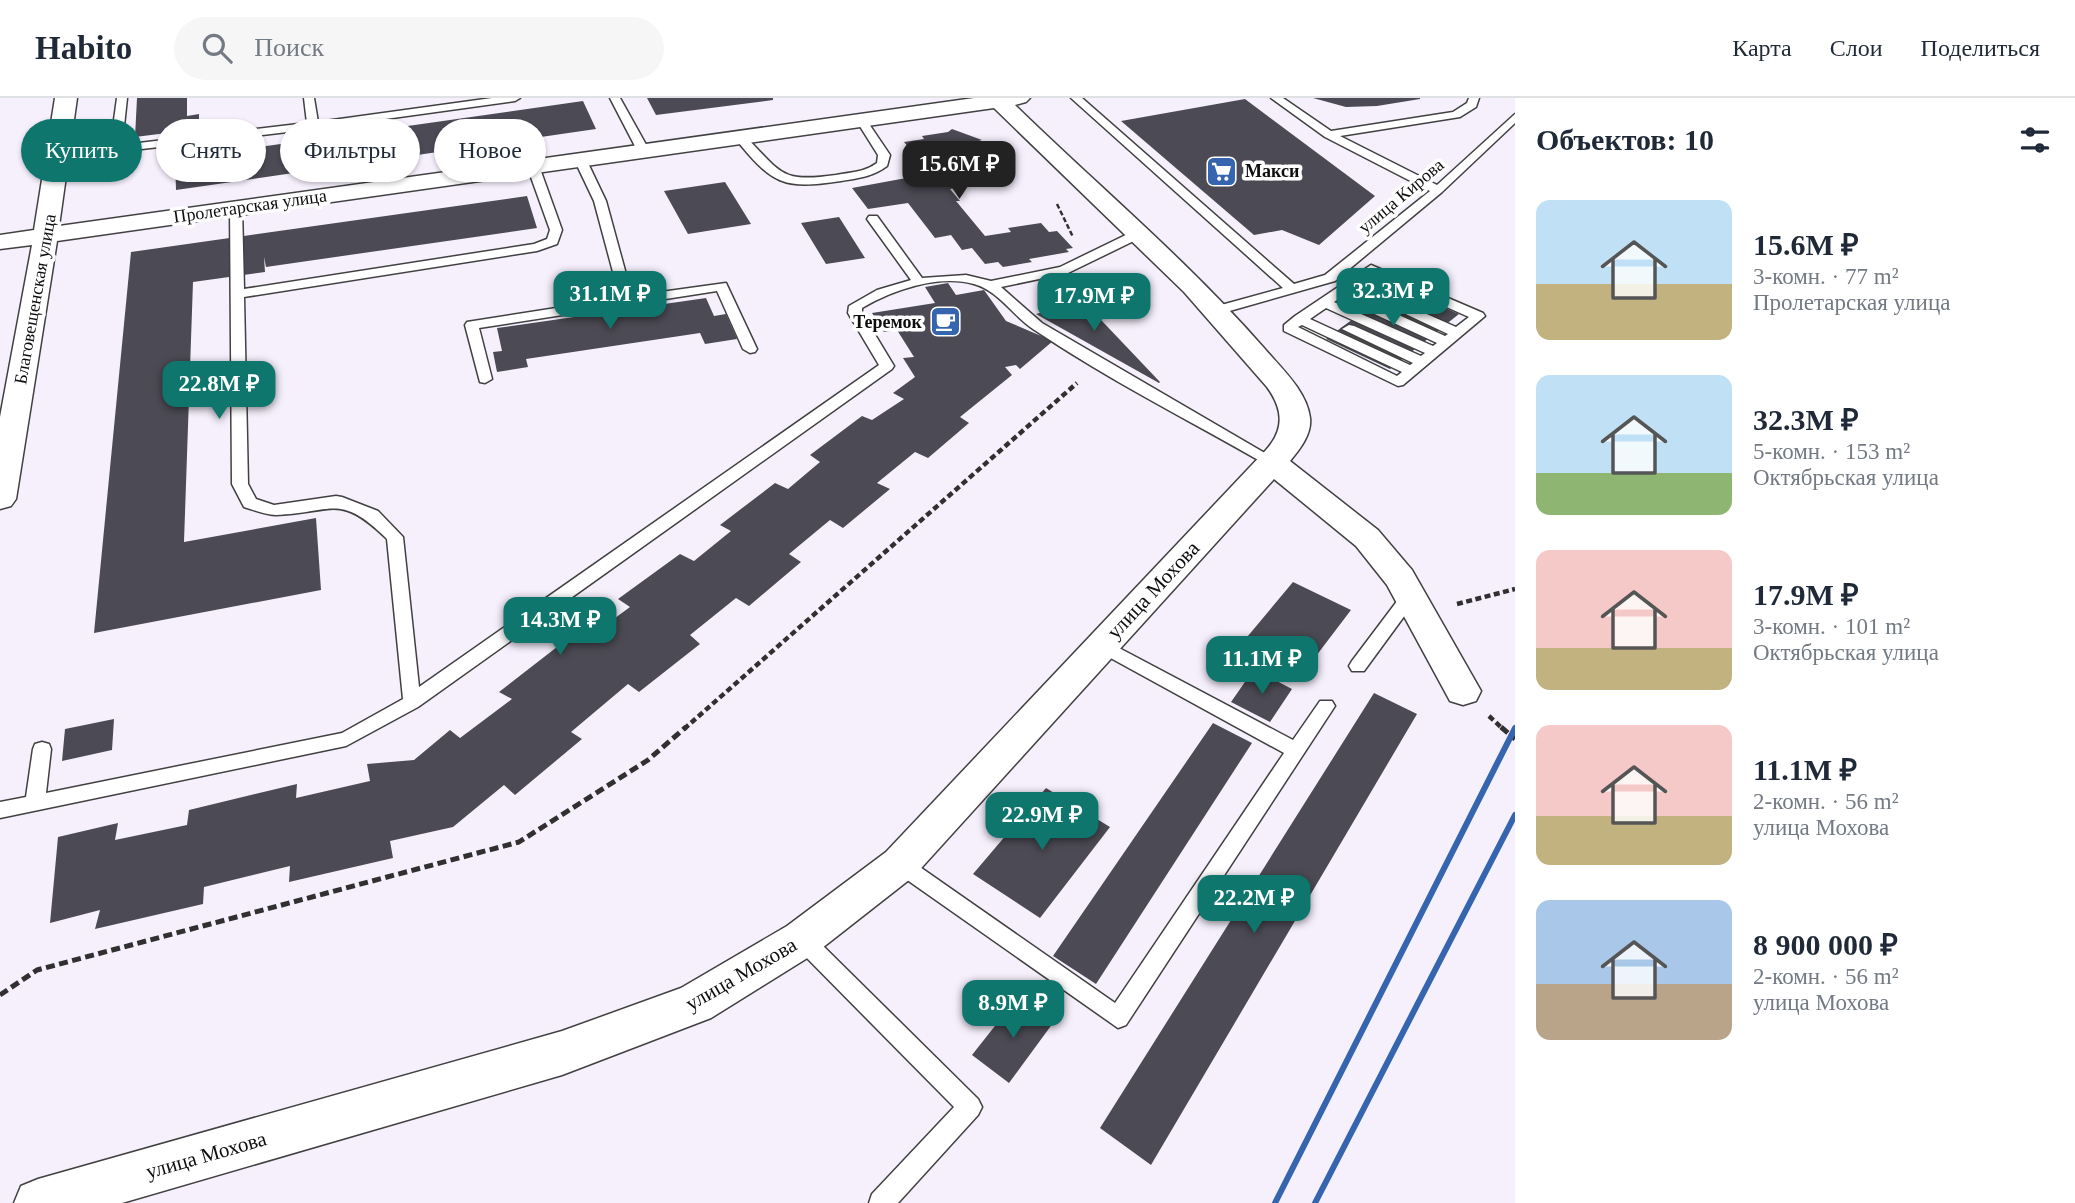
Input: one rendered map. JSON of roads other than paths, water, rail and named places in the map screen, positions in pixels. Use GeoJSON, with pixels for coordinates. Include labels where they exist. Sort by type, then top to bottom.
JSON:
{"type":"FeatureCollection","features":[{"type":"Feature","properties":{"kind":"street","name":"Благовещенская улица"},"geometry":{"type":"LineString","coordinates":[[1,488],[46,235],[66,98]]}},
{"type":"Feature","properties":{"kind":"street","name":"Пролетарская улица"},"geometry":{"type":"LineString","coordinates":[[546,164],[1005,99]]}},
{"type":"Feature","properties":{"kind":"street","name":"улица Мохова"},"geometry":{"type":"LineString","coordinates":[[38,1203],[562,1053],[695,1004],[802,939],[900,864],[1287,446],[1294,430],[1295,412],[1283,390],[1219,310],[1005,99]]}},
{"type":"Feature","properties":{"kind":"street","name":"Пролетарская улица"},"geometry":{"type":"LineString","coordinates":[[0,242],[434,180]]}},
{"type":"Feature","properties":{"kind":"street"},"geometry":{"type":"LineString","coordinates":[[1272,462],[1367,538],[1400,578],[1462,691]]}},
{"type":"Feature","properties":{"kind":"lane"},"geometry":{"type":"LineString","coordinates":[[122,98],[116,149],[280,130]]}},
{"type":"Feature","properties":{"kind":"lane"},"geometry":{"type":"LineString","coordinates":[[309,98],[312,119]]}},
{"type":"Feature","properties":{"kind":"lane"},"geometry":{"type":"LineString","coordinates":[[364,119],[515,98]]}},
{"type":"Feature","properties":{"kind":"lane"},"geometry":{"type":"LineString","coordinates":[[615,98],[643,150]]}},
{"type":"Feature","properties":{"kind":"lane"},"geometry":{"type":"LineString","coordinates":[[1076,98],[1287,292],[1312,310],[1416,367],[1478,316],[1371,269],[1312,310]]}},
{"type":"Feature","properties":{"kind":"lane"},"geometry":{"type":"LineString","coordinates":[[1276,98],[1329,135],[1438,190]]}},
{"type":"Feature","properties":{"kind":"lane"},"geometry":{"type":"LineString","coordinates":[[1329,135],[1456,115],[1472,105],[1474,98]]}},
{"type":"Feature","properties":{"kind":"lane","name":"улица Кирова"},"geometry":{"type":"LineString","coordinates":[[1219,310],[1330,278],[1438,190],[1515,117]]}},
{"type":"Feature","properties":{"kind":"lane"},"geometry":{"type":"LineString","coordinates":[[740,137],[776,174],[787,180],[804,183],[870,173],[883,164],[884,155],[862,120]]}},
{"type":"Feature","properties":{"kind":"lane"},"geometry":{"type":"LineString","coordinates":[[580,159],[600,201],[627,301]]}},
{"type":"Feature","properties":{"kind":"lane"},"geometry":{"type":"LineString","coordinates":[[238,294],[537,247],[553,241],[556,230],[539,182]]}},
{"type":"Feature","properties":{"kind":"lane"},"geometry":{"type":"LineString","coordinates":[[236,207],[240,484],[250,503],[274,510],[336,501],[372,515],[395,537],[412,702]]}},
{"type":"Feature","properties":{"kind":"lane"},"geometry":{"type":"LineString","coordinates":[[873,219],[919,283]]}},
{"type":"Feature","properties":{"kind":"lane"},"geometry":{"type":"LineString","coordinates":[[0,810],[346,739],[412,702],[887,366],[855,313],[856,306],[865,300],[919,283],[960,277],[991,285],[1064,270],[1140,233]]}},
{"type":"Feature","properties":{"kind":"lane"},"geometry":{"type":"LineString","coordinates":[[1330,278],[1457,333]]}},
{"type":"Feature","properties":{"kind":"lane"},"geometry":{"type":"LineString","coordinates":[[991,285],[1034,324],[1272,462]]}},
{"type":"Feature","properties":{"kind":"lane"},"geometry":{"type":"LineString","coordinates":[[485,379],[472,325],[721,286],[750,349]]}},
{"type":"Feature","properties":{"kind":"lane"},"geometry":{"type":"LineString","coordinates":[[1312,310],[1434,352]]}},
{"type":"Feature","properties":{"kind":"lane"},"geometry":{"type":"LineString","coordinates":[[1358,666],[1414,605]]}},
{"type":"Feature","properties":{"kind":"lane"},"geometry":{"type":"LineString","coordinates":[[1102,645],[1296,751]]}},
{"type":"Feature","properties":{"kind":"lane"},"geometry":{"type":"LineString","coordinates":[[900,864],[1118,1018],[1326,706]]}},
{"type":"Feature","properties":{"kind":"lane"},"geometry":{"type":"LineString","coordinates":[[35,803],[42,749]]}},
{"type":"Feature","properties":{"kind":"lane"},"geometry":{"type":"LineString","coordinates":[[802,939],[970,1107],[881,1203]]}},
{"type":"Feature","properties":{"kind":"railway"},"geometry":{"type":"LineString","coordinates":[[1275,1203],[1515,728]]}},
{"type":"Feature","properties":{"kind":"railway"},"geometry":{"type":"LineString","coordinates":[[1315,1203],[1515,815]]}},
{"type":"Feature","properties":{"kind":"place","name":"Макси"},"geometry":{"type":"Point","coordinates":[1222,171]}},
{"type":"Feature","properties":{"kind":"place","name":"Теремок"},"geometry":{"type":"Point","coordinates":[945,322]}}]}
